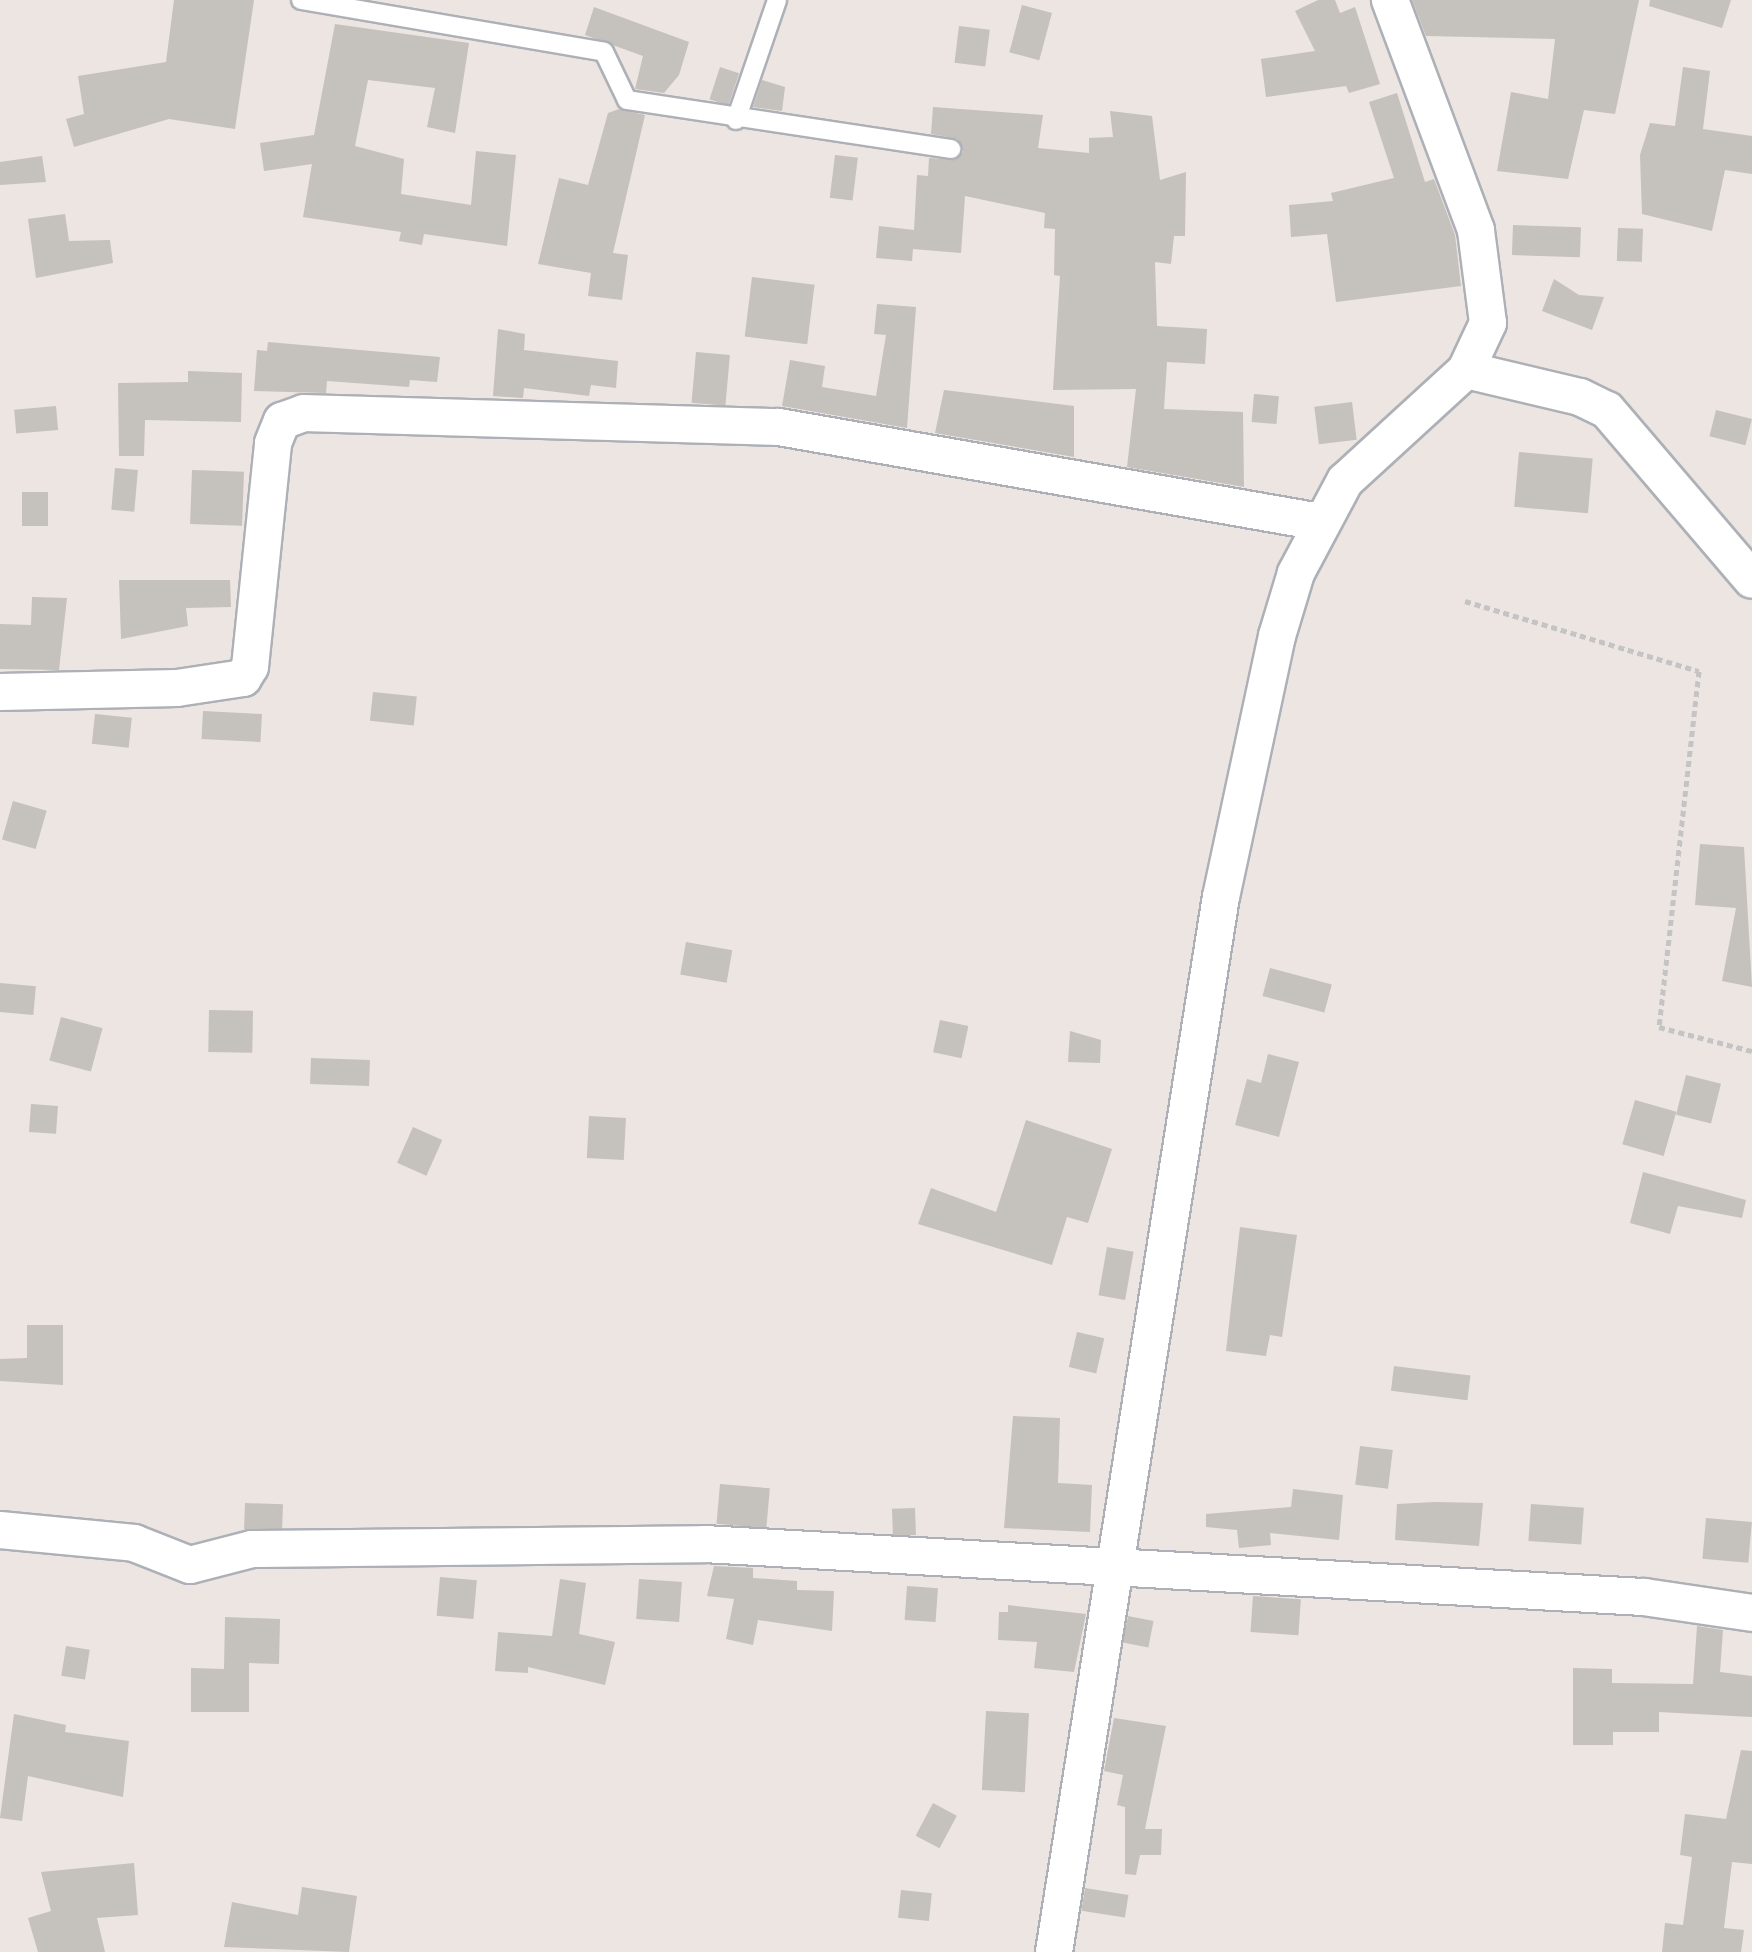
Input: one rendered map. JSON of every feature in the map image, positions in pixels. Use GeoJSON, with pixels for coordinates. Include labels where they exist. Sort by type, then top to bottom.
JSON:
{"type":"FeatureCollection","features":[{"type":"Feature","properties":{"kind":"street"},"geometry":{"type":"LineString","coordinates":[[1054,1952],[1110,1568],[1221,897],[1277,636],[1320,522],[1345,481],[1466,370],[1488,323],[1479,246],[1390,0]]}},
{"type":"Feature","properties":{"kind":"street"},"geometry":{"type":"LineString","coordinates":[[1466,370],[1580,397],[1607,410],[1752,580]]}},
{"type":"Feature","properties":{"kind":"street"},"geometry":{"type":"LineString","coordinates":[[0,692],[177,688],[243,678],[250,667],[273,443],[282,421],[304,413],[779,427],[1320,522]]}},
{"type":"Feature","properties":{"kind":"street"},"geometry":{"type":"LineString","coordinates":[[0,1530],[134,1543],[190,1565],[252,1549],[633,1542],[1644,1597],[1752,1613]]}},
{"type":"Feature","properties":{"kind":"lane"},"geometry":{"type":"LineString","coordinates":[[301,0],[604,52],[627,100],[736,120],[951,149]]}},
{"type":"Feature","properties":{"kind":"lane"},"geometry":{"type":"LineString","coordinates":[[736,120],[777,0]]}},
{"type":"Feature","properties":{"kind":"path"},"geometry":{"type":"LineString","coordinates":[[1465,601],[1699,671],[1659,1027],[1752,1051]]}},
{"type":"Feature","properties":{"kind":"building"},"geometry":{"type":"Polygon","coordinates":[[[174,0],[254,0],[235,129],[169,119],[74,147],[66,119],[84,114],[78,76],[166,62],[174,0]]]}},
{"type":"Feature","properties":{"kind":"building"},"geometry":{"type":"Polygon","coordinates":[[[1318,0],[1335,0],[1340,13],[1355,7],[1380,84],[1349,93],[1346,86],[1266,97],[1261,59],[1315,51],[1295,11],[1318,0]]]}},
{"type":"Feature","properties":{"kind":"building"},"geometry":{"type":"Polygon","coordinates":[[[1412,0],[1639,0],[1615,114],[1584,110],[1568,179],[1497,171],[1511,92],[1548,99],[1555,39],[1426,36],[1412,0]]]}},
{"type":"Feature","properties":{"kind":"building"},"geometry":{"type":"Polygon","coordinates":[[[1650,0],[1731,0],[1722,28],[1649,6],[1650,0]]]}},
{"type":"Feature","properties":{"kind":"building"},"geometry":{"type":"Polygon","coordinates":[[[1022,5],[1052,13],[1039,60],[1009,52],[1022,5]]]}},
{"type":"Feature","properties":{"kind":"building"},"geometry":{"type":"Polygon","coordinates":[[[594,7],[689,42],[679,75],[664,93],[635,89],[643,56],[585,35],[594,7]]]}},
{"type":"Feature","properties":{"kind":"building"},"geometry":{"type":"Polygon","coordinates":[[[335,24],[469,43],[455,133],[427,127],[435,88],[368,80],[355,146],[404,159],[401,194],[471,205],[476,151],[516,155],[507,246],[424,234],[422,245],[399,241],[401,232],[303,217],[312,164],[264,171],[260,143],[314,135],[335,24]]]}},
{"type":"Feature","properties":{"kind":"building"},"geometry":{"type":"Polygon","coordinates":[[[959,26],[990,30],[985,67],[954,63],[959,26]]]}},
{"type":"Feature","properties":{"kind":"building"},"geometry":{"type":"Polygon","coordinates":[[[720,67],[739,73],[729,106],[709,99],[720,67]]]}},
{"type":"Feature","properties":{"kind":"building"},"geometry":{"type":"Polygon","coordinates":[[[1683,67],[1710,71],[1703,129],[1752,136],[1752,174],[1725,170],[1712,231],[1642,214],[1640,155],[1650,123],[1675,126],[1683,67]]]}},
{"type":"Feature","properties":{"kind":"building"},"geometry":{"type":"Polygon","coordinates":[[[762,80],[785,87],[782,111],[753,107],[762,80]]]}},
{"type":"Feature","properties":{"kind":"building"},"geometry":{"type":"Polygon","coordinates":[[[1397,93],[1425,182],[1434,179],[1455,235],[1461,286],[1336,302],[1327,234],[1291,237],[1289,205],[1333,201],[1331,193],[1394,178],[1369,102],[1397,93]]]}},
{"type":"Feature","properties":{"kind":"building"},"geometry":{"type":"Polygon","coordinates":[[[933,107],[1043,115],[1038,148],[1089,153],[1089,138],[1113,137],[1110,111],[1152,116],[1160,180],[1186,172],[1185,236],[1174,236],[1171,264],[1155,262],[1157,326],[1207,329],[1205,364],[1167,362],[1164,409],[1243,412],[1244,487],[1127,467],[1136,389],[1053,390],[1060,276],[1054,275],[1055,229],[1044,228],[1045,213],[965,196],[961,253],[913,249],[912,261],[876,258],[879,226],[914,230],[917,175],[928,176],[929,158],[955,160],[963,152],[958,139],[931,134],[933,107]]]}},
{"type":"Feature","properties":{"kind":"building"},"geometry":{"type":"Polygon","coordinates":[[[619,109],[645,115],[613,253],[628,255],[622,300],[588,296],[591,273],[538,264],[559,178],[588,185],[608,113],[619,109]]]}},
{"type":"Feature","properties":{"kind":"building"},"geometry":{"type":"Polygon","coordinates":[[[835,155],[858,158],[853,200],[830,198],[835,155]]]}},
{"type":"Feature","properties":{"kind":"building"},"geometry":{"type":"Polygon","coordinates":[[[42,156],[46,182],[0,185],[0,162],[42,156]]]}},
{"type":"Feature","properties":{"kind":"building"},"geometry":{"type":"Polygon","coordinates":[[[65,214],[69,241],[110,240],[113,263],[36,278],[28,219],[65,214]]]}},
{"type":"Feature","properties":{"kind":"building"},"geometry":{"type":"Polygon","coordinates":[[[1513,225],[1581,227],[1580,257],[1512,255],[1513,225]]]}},
{"type":"Feature","properties":{"kind":"building"},"geometry":{"type":"Polygon","coordinates":[[[1618,228],[1643,229],[1642,262],[1617,261],[1618,228]]]}},
{"type":"Feature","properties":{"kind":"building"},"geometry":{"type":"Polygon","coordinates":[[[752,277],[815,285],[807,344],[745,337],[752,277]]]}},
{"type":"Feature","properties":{"kind":"building"},"geometry":{"type":"Polygon","coordinates":[[[1554,279],[1579,295],[1604,297],[1592,330],[1542,311],[1554,279]]]}},
{"type":"Feature","properties":{"kind":"building"},"geometry":{"type":"Polygon","coordinates":[[[877,304],[916,307],[907,428],[782,406],[790,360],[825,366],[822,387],[876,396],[886,335],[874,334],[877,304]]]}},
{"type":"Feature","properties":{"kind":"building"},"geometry":{"type":"Polygon","coordinates":[[[498,329],[525,334],[524,350],[618,361],[616,388],[591,385],[589,396],[524,388],[523,398],[493,396],[498,329]]]}},
{"type":"Feature","properties":{"kind":"building"},"geometry":{"type":"Polygon","coordinates":[[[268,342],[440,357],[437,382],[410,380],[409,387],[327,381],[326,393],[254,391],[257,350],[267,351],[268,342]]]}},
{"type":"Feature","properties":{"kind":"building"},"geometry":{"type":"Polygon","coordinates":[[[696,352],[730,355],[725,406],[692,403],[696,352]]]}},
{"type":"Feature","properties":{"kind":"building"},"geometry":{"type":"Polygon","coordinates":[[[188,371],[242,373],[241,422],[145,420],[144,456],[119,456],[118,383],[188,382],[188,371]]]}},
{"type":"Feature","properties":{"kind":"building"},"geometry":{"type":"Polygon","coordinates":[[[944,390],[1074,406],[1074,457],[935,433],[944,390]]]}},
{"type":"Feature","properties":{"kind":"building"},"geometry":{"type":"Polygon","coordinates":[[[1254,394],[1279,396],[1276,424],[1252,422],[1254,394]]]}},
{"type":"Feature","properties":{"kind":"building"},"geometry":{"type":"Polygon","coordinates":[[[1352,402],[1357,440],[1319,444],[1314,407],[1352,402]]]}},
{"type":"Feature","properties":{"kind":"building"},"geometry":{"type":"Polygon","coordinates":[[[56,406],[58,430],[16,434],[14,410],[56,406]]]}},
{"type":"Feature","properties":{"kind":"building"},"geometry":{"type":"Polygon","coordinates":[[[1716,410],[1752,419],[1745,445],[1709,436],[1716,410]]]}},
{"type":"Feature","properties":{"kind":"building"},"geometry":{"type":"Polygon","coordinates":[[[1519,452],[1593,458],[1588,513],[1514,507],[1519,452]]]}},
{"type":"Feature","properties":{"kind":"building"},"geometry":{"type":"Polygon","coordinates":[[[115,468],[138,470],[134,512],[111,510],[115,468]]]}},
{"type":"Feature","properties":{"kind":"building"},"geometry":{"type":"Polygon","coordinates":[[[192,470],[244,472],[242,526],[190,524],[192,470]]]}},
{"type":"Feature","properties":{"kind":"building"},"geometry":{"type":"Polygon","coordinates":[[[22,492],[48,492],[48,526],[22,526],[22,492]]]}},
{"type":"Feature","properties":{"kind":"building"},"geometry":{"type":"Polygon","coordinates":[[[119,580],[230,580],[231,607],[186,608],[188,626],[121,639],[119,580]]]}},
{"type":"Feature","properties":{"kind":"building"},"geometry":{"type":"Polygon","coordinates":[[[32,597],[67,598],[59,670],[0,669],[0,624],[31,625],[32,597]]]}},
{"type":"Feature","properties":{"kind":"building"},"geometry":{"type":"Polygon","coordinates":[[[373,692],[417,697],[414,725],[370,721],[373,692]]]}},
{"type":"Feature","properties":{"kind":"building"},"geometry":{"type":"Polygon","coordinates":[[[203,711],[262,714],[260,742],[202,739],[203,711]]]}},
{"type":"Feature","properties":{"kind":"building"},"geometry":{"type":"Polygon","coordinates":[[[95,714],[132,718],[129,748],[92,744],[95,714]]]}},
{"type":"Feature","properties":{"kind":"building"},"geometry":{"type":"Polygon","coordinates":[[[13,801],[47,811],[36,849],[2,839],[13,801]]]}},
{"type":"Feature","properties":{"kind":"building"},"geometry":{"type":"Polygon","coordinates":[[[1700,844],[1744,847],[1752,987],[1722,981],[1736,908],[1695,905],[1700,844]]]}},
{"type":"Feature","properties":{"kind":"building"},"geometry":{"type":"Polygon","coordinates":[[[686,942],[732,950],[727,983],[680,974],[686,942]]]}},
{"type":"Feature","properties":{"kind":"building"},"geometry":{"type":"Polygon","coordinates":[[[1270,968],[1332,985],[1324,1013],[1262,996],[1270,968]]]}},
{"type":"Feature","properties":{"kind":"building"},"geometry":{"type":"Polygon","coordinates":[[[0,983],[36,986],[33,1015],[0,1012],[0,983]]]}},
{"type":"Feature","properties":{"kind":"building"},"geometry":{"type":"Polygon","coordinates":[[[209,1010],[253,1011],[252,1053],[208,1052],[209,1010]]]}},
{"type":"Feature","properties":{"kind":"building"},"geometry":{"type":"Polygon","coordinates":[[[61,1017],[103,1028],[91,1072],[49,1060],[61,1017]]]}},
{"type":"Feature","properties":{"kind":"building"},"geometry":{"type":"Polygon","coordinates":[[[940,1020],[968,1026],[962,1058],[933,1052],[940,1020]]]}},
{"type":"Feature","properties":{"kind":"building"},"geometry":{"type":"Polygon","coordinates":[[[1070,1031],[1101,1040],[1100,1063],[1068,1062],[1070,1031]]]}},
{"type":"Feature","properties":{"kind":"building"},"geometry":{"type":"Polygon","coordinates":[[[1268,1054],[1299,1062],[1279,1137],[1235,1125],[1247,1079],[1261,1083],[1268,1054]]]}},
{"type":"Feature","properties":{"kind":"building"},"geometry":{"type":"Polygon","coordinates":[[[311,1058],[370,1060],[369,1086],[310,1084],[311,1058]]]}},
{"type":"Feature","properties":{"kind":"building"},"geometry":{"type":"Polygon","coordinates":[[[1686,1075],[1721,1084],[1711,1123],[1676,1115],[1686,1075]]]}},
{"type":"Feature","properties":{"kind":"building"},"geometry":{"type":"Polygon","coordinates":[[[1635,1100],[1676,1112],[1664,1156],[1622,1144],[1635,1100]]]}},
{"type":"Feature","properties":{"kind":"building"},"geometry":{"type":"Polygon","coordinates":[[[31,1104],[58,1106],[56,1134],[29,1132],[31,1104]]]}},
{"type":"Feature","properties":{"kind":"building"},"geometry":{"type":"Polygon","coordinates":[[[589,1116],[626,1118],[624,1160],[587,1158],[589,1116]]]}},
{"type":"Feature","properties":{"kind":"building"},"geometry":{"type":"Polygon","coordinates":[[[1026,1120],[1112,1149],[1088,1223],[1067,1217],[1052,1265],[918,1224],[931,1188],[996,1212],[1026,1120]]]}},
{"type":"Feature","properties":{"kind":"building"},"geometry":{"type":"Polygon","coordinates":[[[413,1127],[442,1140],[426,1176],[397,1163],[413,1127]]]}},
{"type":"Feature","properties":{"kind":"building"},"geometry":{"type":"Polygon","coordinates":[[[1643,1172],[1746,1200],[1742,1218],[1678,1206],[1670,1234],[1630,1223],[1643,1172]]]}},
{"type":"Feature","properties":{"kind":"building"},"geometry":{"type":"Polygon","coordinates":[[[1240,1227],[1297,1235],[1282,1337],[1270,1335],[1266,1356],[1226,1351],[1240,1227]]]}},
{"type":"Feature","properties":{"kind":"building"},"geometry":{"type":"Polygon","coordinates":[[[1107,1247],[1134,1252],[1125,1300],[1098,1295],[1107,1247]]]}},
{"type":"Feature","properties":{"kind":"building"},"geometry":{"type":"Polygon","coordinates":[[[27,1325],[63,1325],[63,1385],[0,1381],[0,1359],[27,1358],[27,1325]]]}},
{"type":"Feature","properties":{"kind":"building"},"geometry":{"type":"Polygon","coordinates":[[[1077,1332],[1104,1338],[1096,1373],[1069,1367],[1077,1332]]]}},
{"type":"Feature","properties":{"kind":"building"},"geometry":{"type":"Polygon","coordinates":[[[1394,1366],[1470,1375],[1467,1400],[1391,1391],[1394,1366]]]}},
{"type":"Feature","properties":{"kind":"building"},"geometry":{"type":"Polygon","coordinates":[[[1013,1416],[1060,1418],[1058,1483],[1092,1485],[1090,1532],[1004,1528],[1013,1416]]]}},
{"type":"Feature","properties":{"kind":"building"},"geometry":{"type":"Polygon","coordinates":[[[1360,1446],[1393,1450],[1388,1489],[1355,1485],[1360,1446]]]}},
{"type":"Feature","properties":{"kind":"building"},"geometry":{"type":"Polygon","coordinates":[[[720,1484],[770,1488],[766,1528],[717,1524],[720,1484]]]}},
{"type":"Feature","properties":{"kind":"building"},"geometry":{"type":"Polygon","coordinates":[[[1293,1489],[1343,1495],[1339,1540],[1270,1533],[1271,1545],[1239,1548],[1237,1530],[1206,1527],[1206,1514],[1291,1507],[1293,1489]]]}},
{"type":"Feature","properties":{"kind":"building"},"geometry":{"type":"Polygon","coordinates":[[[245,1503],[283,1504],[282,1530],[244,1529],[245,1503]]]}},
{"type":"Feature","properties":{"kind":"building"},"geometry":{"type":"Polygon","coordinates":[[[1483,1503],[1479,1546],[1395,1540],[1397,1504],[1483,1503]]]}},
{"type":"Feature","properties":{"kind":"building"},"geometry":{"type":"Polygon","coordinates":[[[1531,1504],[1584,1508],[1581,1545],[1528,1541],[1531,1504]]]}},
{"type":"Feature","properties":{"kind":"building"},"geometry":{"type":"Polygon","coordinates":[[[915,1508],[916,1535],[893,1536],[892,1509],[915,1508]]]}},
{"type":"Feature","properties":{"kind":"building"},"geometry":{"type":"Polygon","coordinates":[[[1706,1518],[1752,1522],[1748,1563],[1702,1559],[1706,1518]]]}},
{"type":"Feature","properties":{"kind":"building"},"geometry":{"type":"Polygon","coordinates":[[[714,1566],[753,1568],[753,1578],[797,1581],[797,1590],[834,1591],[832,1631],[758,1620],[753,1645],[726,1639],[734,1599],[707,1596],[714,1566]]]}},
{"type":"Feature","properties":{"kind":"building"},"geometry":{"type":"Polygon","coordinates":[[[440,1577],[477,1580],[473,1619],[437,1616],[440,1577]]]}},
{"type":"Feature","properties":{"kind":"building"},"geometry":{"type":"Polygon","coordinates":[[[560,1579],[586,1583],[579,1634],[615,1642],[605,1685],[528,1667],[528,1673],[495,1671],[498,1632],[552,1636],[560,1579]]]}},
{"type":"Feature","properties":{"kind":"building"},"geometry":{"type":"Polygon","coordinates":[[[639,1579],[682,1582],[679,1622],[636,1619],[639,1579]]]}},
{"type":"Feature","properties":{"kind":"building"},"geometry":{"type":"Polygon","coordinates":[[[907,1586],[938,1588],[936,1622],[905,1620],[907,1586]]]}},
{"type":"Feature","properties":{"kind":"building"},"geometry":{"type":"Polygon","coordinates":[[[1253,1596],[1301,1599],[1298,1635],[1250,1632],[1253,1596]]]}},
{"type":"Feature","properties":{"kind":"building"},"geometry":{"type":"Polygon","coordinates":[[[1008,1605],[1086,1614],[1074,1672],[1034,1668],[1037,1642],[998,1640],[999,1612],[1008,1612],[1008,1605]]]}},
{"type":"Feature","properties":{"kind":"building"},"geometry":{"type":"Polygon","coordinates":[[[1128,1616],[1154,1621],[1148,1647],[1123,1643],[1128,1616]]]}},
{"type":"Feature","properties":{"kind":"building"},"geometry":{"type":"Polygon","coordinates":[[[225,1617],[280,1619],[279,1664],[249,1663],[249,1712],[191,1712],[191,1668],[224,1669],[225,1617]]]}},
{"type":"Feature","properties":{"kind":"building"},"geometry":{"type":"Polygon","coordinates":[[[1697,1626],[1723,1630],[1720,1672],[1752,1676],[1752,1717],[1659,1712],[1659,1732],[1613,1732],[1613,1745],[1573,1745],[1573,1668],[1612,1669],[1612,1683],[1693,1684],[1697,1626]]]}},
{"type":"Feature","properties":{"kind":"building"},"geometry":{"type":"Polygon","coordinates":[[[66,1646],[90,1650],[85,1679],[61,1676],[66,1646]]]}},
{"type":"Feature","properties":{"kind":"building"},"geometry":{"type":"Polygon","coordinates":[[[986,1711],[1029,1713],[1025,1792],[982,1790],[986,1711]]]}},
{"type":"Feature","properties":{"kind":"building"},"geometry":{"type":"Polygon","coordinates":[[[14,1714],[66,1725],[65,1732],[129,1741],[123,1797],[28,1776],[22,1821],[0,1818],[14,1714]]]}},
{"type":"Feature","properties":{"kind":"building"},"geometry":{"type":"Polygon","coordinates":[[[1114,1718],[1166,1726],[1145,1829],[1162,1829],[1161,1855],[1140,1855],[1136,1875],[1125,1874],[1125,1807],[1117,1805],[1123,1775],[1104,1771],[1114,1718]]]}},
{"type":"Feature","properties":{"kind":"building"},"geometry":{"type":"Polygon","coordinates":[[[1741,1750],[1752,1751],[1752,1864],[1732,1862],[1724,1928],[1744,1930],[1741,1952],[1662,1952],[1665,1923],[1683,1925],[1692,1857],[1680,1855],[1685,1814],[1726,1819],[1741,1750]]]}},
{"type":"Feature","properties":{"kind":"building"},"geometry":{"type":"Polygon","coordinates":[[[933,1803],[957,1816],[939,1848],[916,1836],[933,1803]]]}},
{"type":"Feature","properties":{"kind":"building"},"geometry":{"type":"Polygon","coordinates":[[[134,1863],[138,1915],[97,1918],[105,1952],[38,1952],[28,1918],[51,1911],[41,1872],[134,1863]]]}},
{"type":"Feature","properties":{"kind":"building"},"geometry":{"type":"Polygon","coordinates":[[[302,1887],[357,1896],[349,1952],[224,1947],[232,1902],[298,1915],[302,1887]]]}},
{"type":"Feature","properties":{"kind":"building"},"geometry":{"type":"Polygon","coordinates":[[[1085,1888],[1128,1895],[1125,1918],[1081,1911],[1085,1888]]]}},
{"type":"Feature","properties":{"kind":"building"},"geometry":{"type":"Polygon","coordinates":[[[901,1890],[932,1893],[929,1921],[898,1918],[901,1890]]]}}]}
